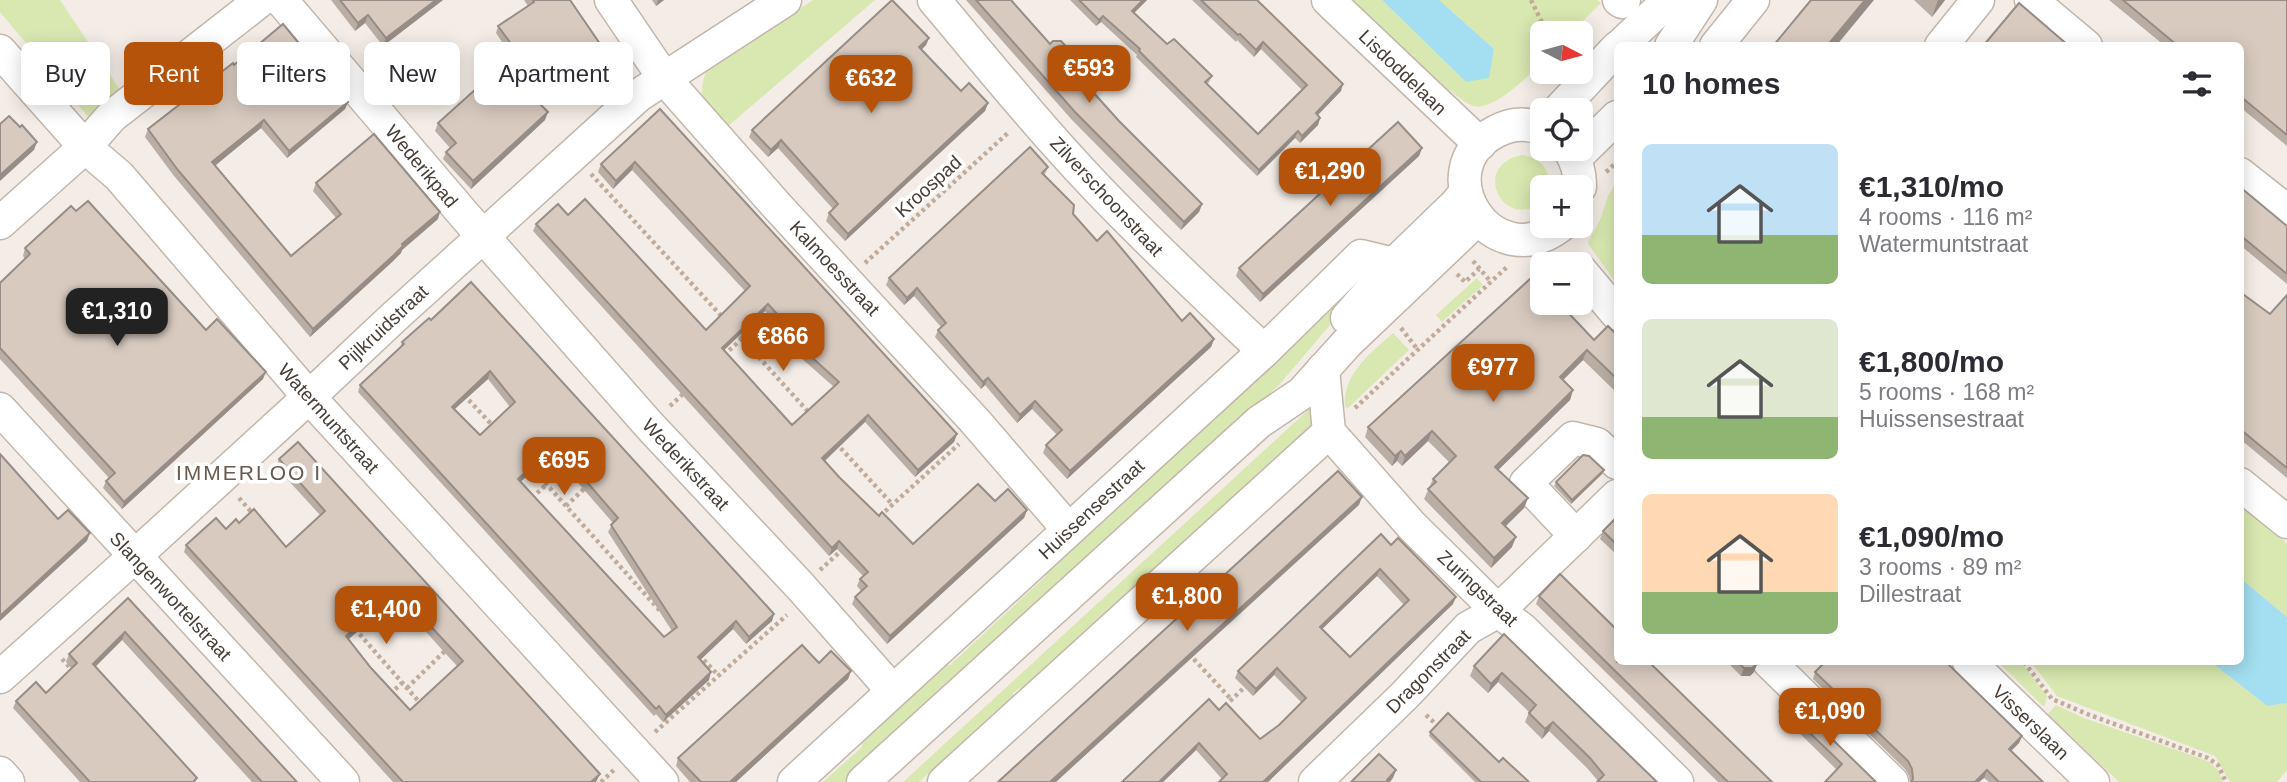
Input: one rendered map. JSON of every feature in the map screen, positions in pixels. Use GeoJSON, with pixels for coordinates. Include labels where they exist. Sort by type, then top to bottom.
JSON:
{"type":"FeatureCollection","features":[{"type":"Feature","properties":{"kind":"street"},"geometry":{"type":"LineString","coordinates":[[0,223],[85,147],[111,117],[261,0]]}},
{"type":"Feature","properties":{"kind":"street","name":"Wederikpad"},"geometry":{"type":"LineString","coordinates":[[281,0],[482,236]]}},
{"type":"Feature","properties":{"kind":"street","name":"Kalmoesstraat"},"geometry":{"type":"LineString","coordinates":[[611,0],[664,78],[777,206],[979,426],[1068,529]]}},
{"type":"Feature","properties":{"kind":"street","name":"Pijlkruidstraat"},"geometry":{"type":"LineString","coordinates":[[0,677],[639,95],[785,0]]}},
{"type":"Feature","properties":{"kind":"street","name":"Zilverschoonstraat"},"geometry":{"type":"LineString","coordinates":[[934,0],[1096,188],[1264,351]]}},
{"type":"Feature","properties":{"kind":"street","name":"Lisdoddelaan"},"geometry":{"type":"LineString","coordinates":[[1328,0],[1480,144]]}},
{"type":"Feature","properties":{"kind":"street"},"geometry":{"type":"LineString","coordinates":[[1624,42],[1669,0]]}},
{"type":"Feature","properties":{"kind":"street"},"geometry":{"type":"LineString","coordinates":[[1651,42],[1680,0]]}},
{"type":"Feature","properties":{"kind":"street"},"geometry":{"type":"LineString","coordinates":[[1674,42],[1702,0]]}},
{"type":"Feature","properties":{"kind":"street"},"geometry":{"type":"LineString","coordinates":[[1719,42],[1753,0]]}},
{"type":"Feature","properties":{"kind":"street"},"geometry":{"type":"LineString","coordinates":[[1944,42],[1978,0]]}},
{"type":"Feature","properties":{"kind":"street"},"geometry":{"type":"LineString","coordinates":[[2031,0],[2081,42]]}},
{"type":"Feature","properties":{"kind":"street","name":"Watermuntstraat"},"geometry":{"type":"LineString","coordinates":[[0,51],[85,147],[119,176],[309,397],[662,782]]}},
{"type":"Feature","properties":{"kind":"street"},"geometry":{"type":"LineString","coordinates":[[1568,98],[1614,52]]}},
{"type":"Feature","properties":{"kind":"street"},"geometry":{"type":"LineString","coordinates":[[1593,104],[1614,82]]}},
{"type":"Feature","properties":{"kind":"street"},"geometry":{"type":"LineString","coordinates":[[1575,165],[1614,120]]}},
{"type":"Feature","properties":{"kind":"street"},"geometry":{"type":"LineString","coordinates":[[1530,124],[1504,127],[1491,134],[1470,158],[1465,175],[1466,192],[1473,212],[1487,227],[1513,239],[1535,238]]}},
{"type":"Feature","properties":{"kind":"street"},"geometry":{"type":"LineString","coordinates":[[2244,177],[2287,211]]}},
{"type":"Feature","properties":{"kind":"street"},"geometry":{"type":"LineString","coordinates":[[1259,422],[1394,264],[1466,192]]}},
{"type":"Feature","properties":{"kind":"street"},"geometry":{"type":"LineString","coordinates":[[863,782],[1259,422],[1302,393],[1347,343],[1469,227],[1487,227]]}},
{"type":"Feature","properties":{"kind":"street","name":"Wederikstraat"},"geometry":{"type":"LineString","coordinates":[[482,236],[649,425],[805,591],[892,690]]}},
{"type":"Feature","properties":{"kind":"street","name":"Huissensestraat"},"geometry":{"type":"LineString","coordinates":[[794,782],[1264,351],[1361,256],[1394,264]]}},
{"type":"Feature","properties":{"kind":"street"},"geometry":{"type":"LineString","coordinates":[[1593,285],[1614,310]]}},
{"type":"Feature","properties":{"kind":"street"},"geometry":{"type":"LineString","coordinates":[[944,782],[1329,432],[1323,369]]}},
{"type":"Feature","properties":{"kind":"street","name":"Slangenwortelstraat"},"geometry":{"type":"LineString","coordinates":[[0,409],[343,782]]}},
{"type":"Feature","properties":{"kind":"street","name":"Zuringstraat"},"geometry":{"type":"LineString","coordinates":[[1329,432],[1404,516],[1498,611],[1522,629],[1677,782]]}},
{"type":"Feature","properties":{"kind":"street"},"geometry":{"type":"LineString","coordinates":[[1576,536],[1526,483],[1573,438],[1598,444],[1614,460]]}},
{"type":"Feature","properties":{"kind":"street"},"geometry":{"type":"LineString","coordinates":[[2244,487],[2287,522]]}},
{"type":"Feature","properties":{"kind":"street","name":"Dragonstraat"},"geometry":{"type":"LineString","coordinates":[[1315,782],[1405,695],[1468,628],[1498,611],[1576,536],[1614,504]]}},
{"type":"Feature","properties":{"kind":"street"},"geometry":{"type":"LineString","coordinates":[[1772,665],[1892,782]]}},
{"type":"Feature","properties":{"kind":"street","name":"Visserslaan"},"geometry":{"type":"LineString","coordinates":[[1972,665],[2092,782]]}},
{"type":"Feature","properties":{"kind":"street"},"geometry":{"type":"LineString","coordinates":[[0,773],[8,782]]}},
{"type":"Feature","properties":{"kind":"path"},"geometry":{"type":"LineString","coordinates":[[1531,0],[1541,21]]}},
{"type":"Feature","properties":{"kind":"path","name":"Kroospad"},"geometry":{"type":"LineString","coordinates":[[846,280],[1030,113]]}},
{"type":"Feature","properties":{"kind":"path"},"geometry":{"type":"LineString","coordinates":[[574,155],[817,421]]}},
{"type":"Feature","properties":{"kind":"path"},"geometry":{"type":"LineString","coordinates":[[1329,432],[1514,261]]}},
{"type":"Feature","properties":{"kind":"path"},"geometry":{"type":"LineString","coordinates":[[1457,274],[1465,282],[1479,269]]}},
{"type":"Feature","properties":{"kind":"path"},"geometry":{"type":"LineString","coordinates":[[723,356],[780,304]]}},
{"type":"Feature","properties":{"kind":"path"},"geometry":{"type":"LineString","coordinates":[[1400,327],[1418,350]]}},
{"type":"Feature","properties":{"kind":"path"},"geometry":{"type":"LineString","coordinates":[[456,386],[501,435]]}},
{"type":"Feature","properties":{"kind":"path"},"geometry":{"type":"LineString","coordinates":[[649,425],[686,391]]}},
{"type":"Feature","properties":{"kind":"path"},"geometry":{"type":"LineString","coordinates":[[872,523],[979,426]]}},
{"type":"Feature","properties":{"kind":"path"},"geometry":{"type":"LineString","coordinates":[[836,442],[892,504]]}},
{"type":"Feature","properties":{"kind":"path"},"geometry":{"type":"LineString","coordinates":[[528,464],[664,615]]}},
{"type":"Feature","properties":{"kind":"path"},"geometry":{"type":"LineString","coordinates":[[220,478],[257,519]]}},
{"type":"Feature","properties":{"kind":"path"},"geometry":{"type":"LineString","coordinates":[[566,506],[594,479]]}},
{"type":"Feature","properties":{"kind":"path"},"geometry":{"type":"LineString","coordinates":[[528,501],[547,484]]}},
{"type":"Feature","properties":{"kind":"path"},"geometry":{"type":"LineString","coordinates":[[601,782],[718,675],[805,591],[852,541]]}},
{"type":"Feature","properties":{"kind":"path"},"geometry":{"type":"LineString","coordinates":[[348,622],[424,707]]}},
{"type":"Feature","properties":{"kind":"path"},"geometry":{"type":"LineString","coordinates":[[43,639],[81,680]]}},
{"type":"Feature","properties":{"kind":"path"},"geometry":{"type":"LineString","coordinates":[[407,688],[456,639]]}},
{"type":"Feature","properties":{"kind":"path"},"geometry":{"type":"LineString","coordinates":[[691,645],[718,675]]}},
{"type":"Feature","properties":{"kind":"path"},"geometry":{"type":"LineString","coordinates":[[1186,651],[1231,699]]}},
{"type":"Feature","properties":{"kind":"path"},"geometry":{"type":"LineString","coordinates":[[2026,665],[2052,699],[2208,758],[2218,765],[2226,782]]}},
{"type":"Feature","properties":{"kind":"path"},"geometry":{"type":"LineString","coordinates":[[1222,709],[1250,682]]}},
{"type":"Feature","properties":{"kind":"path"},"geometry":{"type":"LineString","coordinates":[[382,702],[402,683]]}},
{"type":"Feature","properties":{"kind":"path"},"geometry":{"type":"LineString","coordinates":[[1405,695],[1445,733]]}},
{"type":"Feature","properties":{"kind":"green space"},"geometry":{"type":"Polygon","coordinates":[[[0,0],[60,0],[88,42],[25,42],[0,12],[0,0]]]}},
{"type":"Feature","properties":{"kind":"green space"},"geometry":{"type":"Polygon","coordinates":[[[813,0],[875,0],[727,127],[704,103],[702,90],[706,71],[813,0]]]}},
{"type":"Feature","properties":{"kind":"green space"},"geometry":{"type":"Polygon","coordinates":[[[1342,0],[1382,0],[1466,82],[1494,49],[1439,0],[1597,0],[1601,3],[1583,21],[1530,21],[1530,74],[1490,104],[1470,105],[1450,90],[1444,95],[1342,0]]]}},
{"type":"Feature","properties":{"kind":"green space"},"geometry":{"type":"Polygon","coordinates":[[[110,75],[124,96],[124,101],[96,126],[78,105],[110,105],[110,75]]]}},
{"type":"Feature","properties":{"kind":"green space"},"geometry":{"type":"Polygon","coordinates":[[[1522,155],[1530,158],[1530,161],[1539,161],[1546,169],[1548,175],[1530,175],[1528,209],[1515,209],[1505,203],[1498,194],[1495,182],[1498,171],[1506,161],[1522,155]]]}},
{"type":"Feature","properties":{"kind":"green space"},"geometry":{"type":"Polygon","coordinates":[[[1614,186],[1614,280],[1588,242],[1593,238],[1614,186]]]}},
{"type":"Feature","properties":{"kind":"green space"},"geometry":{"type":"Polygon","coordinates":[[[1376,271],[1279,385],[848,782],[823,782],[862,747],[862,735],[938,665],[950,665],[1045,577],[1046,566],[1363,274],[1376,271]]]}},
{"type":"Feature","properties":{"kind":"green space"},"geometry":{"type":"Polygon","coordinates":[[[1477,278],[1483,285],[1442,322],[1436,315],[1477,278]]]}},
{"type":"Feature","properties":{"kind":"green space"},"geometry":{"type":"Polygon","coordinates":[[[1393,333],[1409,350],[1348,408],[1345,407],[1345,395],[1353,374],[1393,333]]]}},
{"type":"Feature","properties":{"kind":"green space"},"geometry":{"type":"Polygon","coordinates":[[[1318,401],[1321,403],[1309,437],[1299,436],[1021,691],[1020,688],[1013,693],[1014,696],[919,782],[903,782],[1318,401]]]}},
{"type":"Feature","properties":{"kind":"green space"},"geometry":{"type":"Polygon","coordinates":[[[2244,507],[2287,543],[2287,617],[2244,581],[2244,507]]]}},
{"type":"Feature","properties":{"kind":"green space"},"geometry":{"type":"Polygon","coordinates":[[[2001,665],[2023,665],[2047,696],[2043,706],[2001,665]]]}},
{"type":"Feature","properties":{"kind":"green space"},"geometry":{"type":"Polygon","coordinates":[[[2033,665],[2215,665],[2267,706],[2287,703],[2287,770],[2277,782],[2230,782],[2215,756],[2057,696],[2033,665]]]}},
{"type":"Feature","properties":{"kind":"green space"},"geometry":{"type":"Polygon","coordinates":[[[2056,705],[2084,718],[2208,761],[2218,770],[2223,782],[2119,782],[2048,714],[2056,705]]]}},
{"type":"Feature","properties":{"kind":"water"},"geometry":{"type":"Polygon","coordinates":[[[1382,0],[1439,0],[1494,49],[1489,78],[1466,82],[1382,0]]]}},
{"type":"Feature","properties":{"kind":"water"},"geometry":{"type":"Polygon","coordinates":[[[2244,581],[2287,617],[2287,703],[2267,706],[2215,665],[2244,665],[2244,581]]]}},
{"type":"Feature","properties":{"kind":"building"},"geometry":{"type":"Polygon","coordinates":[[[340,0],[436,0],[386,38],[368,15],[358,23],[340,0]]]}},
{"type":"Feature","properties":{"kind":"building"},"geometry":{"type":"Polygon","coordinates":[[[533,0],[570,0],[599,42],[510,42],[498,26],[534,2],[533,0]]]}},
{"type":"Feature","properties":{"kind":"building"},"geometry":{"type":"Polygon","coordinates":[[[892,0],[929,38],[919,47],[961,91],[969,83],[988,103],[848,234],[829,213],[838,204],[781,140],[771,150],[752,130],[892,0]]]}},
{"type":"Feature","properties":{"kind":"building"},"geometry":{"type":"Polygon","coordinates":[[[976,0],[1011,0],[1050,44],[1053,41],[1061,41],[1082,64],[1074,71],[1119,121],[1202,204],[1184,222],[1075,112],[976,0]]]}},
{"type":"Feature","properties":{"kind":"building"},"geometry":{"type":"Polygon","coordinates":[[[1079,0],[1143,0],[1132,11],[1167,44],[1174,39],[1212,76],[1205,82],[1258,134],[1307,85],[1263,42],[1256,50],[1201,0],[1257,0],[1343,84],[1316,113],[1320,118],[1302,136],[1298,131],[1259,170],[1139,51],[1140,49],[1103,16],[1099,20],[1079,0]]]}},
{"type":"Feature","properties":{"kind":"building"},"geometry":{"type":"Polygon","coordinates":[[[1811,0],[1865,0],[1830,42],[1776,42],[1811,0]]]}},
{"type":"Feature","properties":{"kind":"building"},"geometry":{"type":"Polygon","coordinates":[[[2123,0],[2287,0],[2287,135],[2244,99],[2244,42],[2173,42],[2123,0]]]}},
{"type":"Feature","properties":{"kind":"building"},"geometry":{"type":"Polygon","coordinates":[[[2019,3],[2064,42],[1986,42],[2019,3]]]}},
{"type":"Feature","properties":{"kind":"building"},"geometry":{"type":"Polygon","coordinates":[[[283,24],[298,42],[261,42],[283,24]]]}},
{"type":"Feature","properties":{"kind":"building"},"geometry":{"type":"Polygon","coordinates":[[[237,62],[237,105],[344,105],[289,151],[264,120],[212,162],[291,256],[341,214],[316,183],[374,134],[440,212],[402,244],[394,255],[313,329],[177,169],[148,129],[179,105],[223,105],[223,71],[233,63],[234,65],[237,62]]]}},
{"type":"Feature","properties":{"kind":"building"},"geometry":{"type":"Polygon","coordinates":[[[474,91],[474,105],[541,105],[548,112],[473,181],[446,152],[456,143],[438,123],[474,91]]]}},
{"type":"Feature","properties":{"kind":"building"},"geometry":{"type":"Polygon","coordinates":[[[660,109],[957,434],[918,470],[868,415],[822,458],[879,516],[882,512],[913,544],[978,484],[995,501],[1008,489],[1027,510],[890,636],[855,597],[867,586],[860,579],[868,572],[839,541],[832,548],[536,224],[558,204],[568,215],[585,199],[706,330],[750,286],[635,162],[616,181],[601,164],[660,109]],[[768,304],[722,348],[792,425],[839,382],[795,342],[799,338],[768,304]]]}},
{"type":"Feature","properties":{"kind":"building"},"geometry":{"type":"Polygon","coordinates":[[[9,116],[20,127],[22,125],[37,142],[0,175],[0,124],[9,116]]]}},
{"type":"Feature","properties":{"kind":"building"},"geometry":{"type":"Polygon","coordinates":[[[1398,122],[1422,148],[1263,294],[1239,268],[1398,122]]]}},
{"type":"Feature","properties":{"kind":"building"},"geometry":{"type":"Polygon","coordinates":[[[1030,147],[1048,167],[1042,173],[1074,205],[1073,214],[1097,241],[1107,231],[1182,321],[1190,313],[1214,339],[1070,471],[1046,445],[1062,430],[1035,401],[1020,415],[988,378],[983,382],[938,330],[946,323],[917,288],[907,298],[889,278],[1030,147]]]}},
{"type":"Feature","properties":{"kind":"building"},"geometry":{"type":"Polygon","coordinates":[[[2244,190],[2287,226],[2287,274],[2244,238],[2244,190]]]}},
{"type":"Feature","properties":{"kind":"building"},"geometry":{"type":"Polygon","coordinates":[[[88,201],[206,330],[217,319],[266,372],[124,502],[106,481],[115,473],[0,348],[0,283],[30,254],[25,248],[71,206],[76,211],[88,201]]]}},
{"type":"Feature","properties":{"kind":"building"},"geometry":{"type":"Polygon","coordinates":[[[1530,279],[1530,315],[1570,315],[1594,340],[1608,326],[1614,332],[1614,376],[1587,350],[1560,377],[1573,390],[1495,467],[1528,498],[1502,523],[1516,537],[1494,558],[1428,489],[1436,482],[1433,479],[1456,456],[1432,431],[1405,456],[1401,451],[1395,456],[1368,427],[1530,279]]]}},
{"type":"Feature","properties":{"kind":"building"},"geometry":{"type":"Polygon","coordinates":[[[471,282],[774,614],[749,637],[736,621],[698,657],[711,672],[666,715],[659,706],[656,709],[360,385],[404,344],[402,342],[429,318],[431,320],[471,282]],[[490,371],[452,407],[480,435],[515,402],[490,371]],[[555,445],[518,479],[664,637],[677,627],[611,525],[618,518],[555,445]]]}},
{"type":"Feature","properties":{"kind":"building"},"geometry":{"type":"Polygon","coordinates":[[[2244,295],[2270,314],[2287,295],[2287,468],[2244,432],[2244,295]]]}},
{"type":"Feature","properties":{"kind":"building"},"geometry":{"type":"Polygon","coordinates":[[[298,442],[600,774],[591,782],[403,782],[186,545],[216,518],[226,529],[236,519],[239,523],[254,509],[286,547],[325,511],[279,459],[298,442]],[[397,590],[346,636],[410,710],[463,661],[397,590]]]}},
{"type":"Feature","properties":{"kind":"building"},"geometry":{"type":"Polygon","coordinates":[[[0,454],[58,519],[68,510],[90,533],[0,616],[0,454]]]}},
{"type":"Feature","properties":{"kind":"building"},"geometry":{"type":"Polygon","coordinates":[[[1583,455],[1589,456],[1604,470],[1572,500],[1556,482],[1583,455]]]}},
{"type":"Feature","properties":{"kind":"building"},"geometry":{"type":"Polygon","coordinates":[[[1338,471],[1362,497],[1050,782],[998,782],[1338,471]]]}},
{"type":"Feature","properties":{"kind":"building"},"geometry":{"type":"Polygon","coordinates":[[[1614,520],[1614,542],[1603,531],[1614,520]]]}},
{"type":"Feature","properties":{"kind":"building"},"geometry":{"type":"Polygon","coordinates":[[[1381,534],[1391,545],[1398,538],[1456,597],[1263,782],[1219,782],[1227,774],[1199,743],[1159,782],[1122,782],[1209,699],[1219,710],[1226,703],[1260,739],[1279,725],[1306,698],[1277,668],[1256,689],[1238,671],[1381,534]],[[1380,569],[1320,627],[1350,657],[1409,600],[1380,569]]]}},
{"type":"Feature","properties":{"kind":"building"},"geometry":{"type":"Polygon","coordinates":[[[1560,574],[1614,627],[1614,665],[1652,665],[1772,782],[1728,782],[1539,596],[1560,574]]]}},
{"type":"Feature","properties":{"kind":"building"},"geometry":{"type":"Polygon","coordinates":[[[128,598],[297,782],[262,782],[125,632],[93,664],[197,778],[193,782],[90,782],[16,701],[36,682],[46,693],[77,663],[69,654],[128,598]]]}},
{"type":"Feature","properties":{"kind":"building"},"geometry":{"type":"Polygon","coordinates":[[[1504,634],[1657,782],[1597,782],[1604,775],[1590,758],[1553,722],[1545,729],[1529,713],[1536,705],[1502,673],[1491,684],[1474,666],[1504,634]]]}},
{"type":"Feature","properties":{"kind":"building"},"geometry":{"type":"Polygon","coordinates":[[[802,645],[819,663],[831,651],[851,671],[730,782],[701,782],[678,758],[802,645]]]}},
{"type":"Feature","properties":{"kind":"building"},"geometry":{"type":"Polygon","coordinates":[[[1740,665],[1756,665],[1752,668],[1740,665]]]}},
{"type":"Feature","properties":{"kind":"building"},"geometry":{"type":"Polygon","coordinates":[[[1822,665],[1949,665],[2022,736],[2009,749],[2043,782],[1999,782],[1987,770],[1975,782],[1911,782],[1912,769],[1908,761],[1815,672],[1822,665]]]}},
{"type":"Feature","properties":{"kind":"building"},"geometry":{"type":"Polygon","coordinates":[[[1789,697],[1876,782],[1825,782],[1842,764],[1781,705],[1789,697]]]}},
{"type":"Feature","properties":{"kind":"building"},"geometry":{"type":"Polygon","coordinates":[[[1448,713],[1499,762],[1503,758],[1529,782],[1481,782],[1430,732],[1448,713]]]}},
{"type":"Feature","properties":{"kind":"building"},"geometry":{"type":"Polygon","coordinates":[[[1379,754],[1396,770],[1387,780],[1389,782],[1351,782],[1379,754]]]}},
{"type":"Feature","properties":{"kind":"district","name":"IMMERLOO I"},"geometry":{"type":"Point","coordinates":[249,473]}}]}
